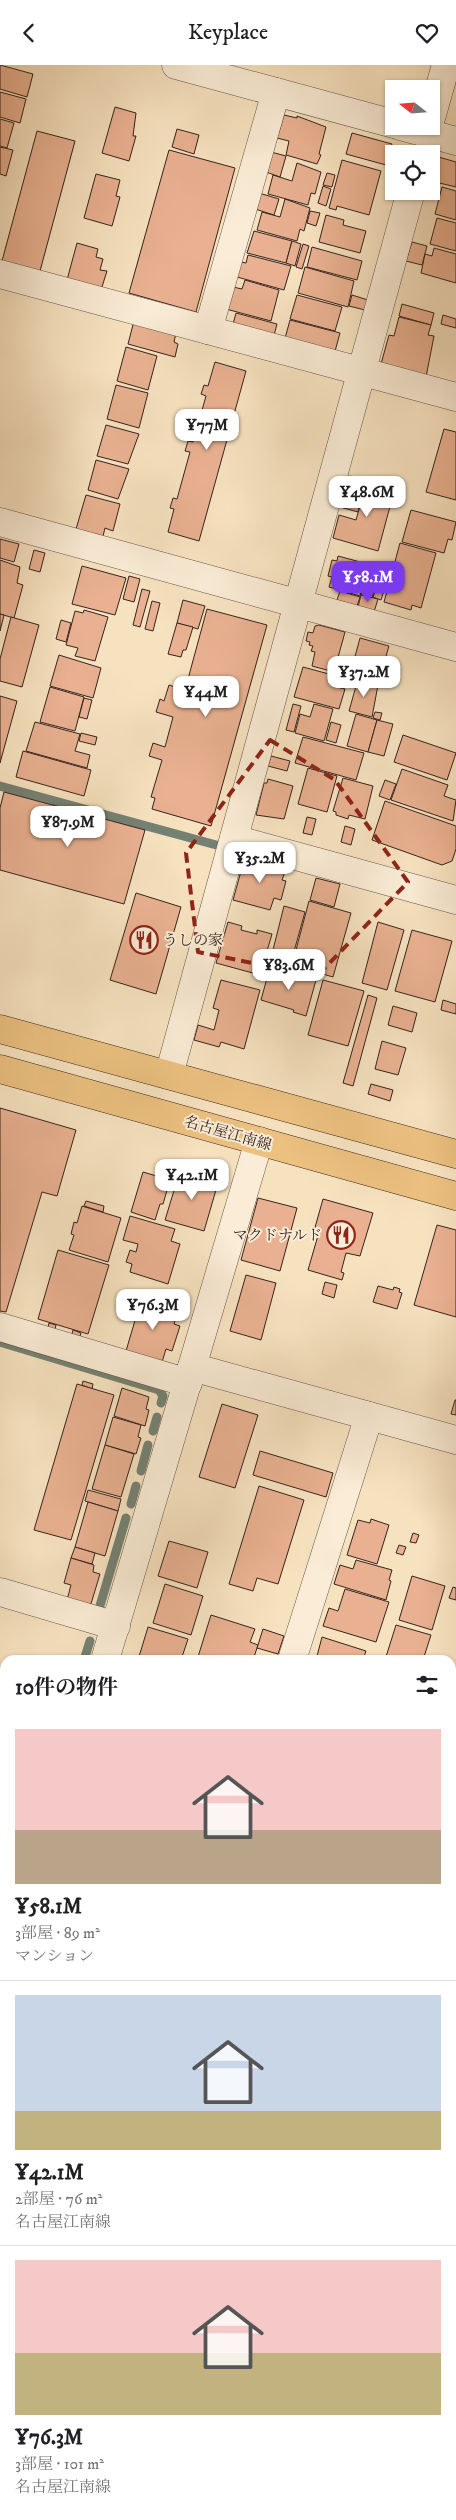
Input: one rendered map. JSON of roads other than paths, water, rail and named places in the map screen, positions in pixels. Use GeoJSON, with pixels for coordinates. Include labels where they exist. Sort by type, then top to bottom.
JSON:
{"type":"FeatureCollection","features":[{"type":"Feature","properties":{"kind":"main road"},"geometry":{"type":"LineString","coordinates":[[0,1029],[456,1154]]}},
{"type":"Feature","properties":{"kind":"main road","name":"名古屋江南線"},"geometry":{"type":"LineString","coordinates":[[0,1069],[456,1196]]}},
{"type":"Feature","properties":{"kind":"street"},"geometry":{"type":"LineString","coordinates":[[176,65],[385,122]]}},
{"type":"Feature","properties":{"kind":"street"},"geometry":{"type":"LineString","coordinates":[[440,86],[446,65]]}},
{"type":"Feature","properties":{"kind":"street"},"geometry":{"type":"LineString","coordinates":[[208,330],[276,92]]}},
{"type":"Feature","properties":{"kind":"street"},"geometry":{"type":"LineString","coordinates":[[434,135],[456,141]]}},
{"type":"Feature","properties":{"kind":"street"},"geometry":{"type":"LineString","coordinates":[[169,1075],[409,200]]}},
{"type":"Feature","properties":{"kind":"street"},"geometry":{"type":"LineString","coordinates":[[0,274],[456,397]]}},
{"type":"Feature","properties":{"kind":"street"},"geometry":{"type":"LineString","coordinates":[[0,522],[456,647]]}},
{"type":"Feature","properties":{"kind":"street"},"geometry":{"type":"LineString","coordinates":[[234,839],[456,900]]}},
{"type":"Feature","properties":{"kind":"street"},"geometry":{"type":"LineString","coordinates":[[107,1655],[258,1141]]}},
{"type":"Feature","properties":{"kind":"street"},"geometry":{"type":"LineString","coordinates":[[0,1327],[190,1375],[370,1416],[456,1439]]}},
{"type":"Feature","properties":{"kind":"street"},"geometry":{"type":"LineString","coordinates":[[294,1655],[370,1416]]}},
{"type":"Feature","properties":{"kind":"street"},"geometry":{"type":"LineString","coordinates":[[0,1592],[116,1626]]}},
{"type":"Feature","properties":{"kind":"waterway"},"geometry":{"type":"LineString","coordinates":[[0,786],[220,846]]}},
{"type":"Feature","properties":{"kind":"waterway"},"geometry":{"type":"LineString","coordinates":[[0,1342],[159,1390],[163,1396],[161,1403]]}},
{"type":"Feature","properties":{"kind":"waterway"},"geometry":{"type":"LineString","coordinates":[[153,1431],[157,1417]]}},
{"type":"Feature","properties":{"kind":"waterway"},"geometry":{"type":"LineString","coordinates":[[141,1471],[148,1445]]}},
{"type":"Feature","properties":{"kind":"waterway"},"geometry":{"type":"LineString","coordinates":[[131,1504],[136,1486]]}},
{"type":"Feature","properties":{"kind":"waterway"},"geometry":{"type":"LineString","coordinates":[[99,1609],[126,1518]]}},
{"type":"Feature","properties":{"kind":"waterway"},"geometry":{"type":"LineString","coordinates":[[86,1655],[90,1641]]}},
{"type":"Feature","properties":{"kind":"place","name":"うしの家"},"geometry":{"type":"Point","coordinates":[144,940]}},
{"type":"Feature","properties":{"kind":"place","name":"マクドナルド"},"geometry":{"type":"Point","coordinates":[341,1235]}}]}
